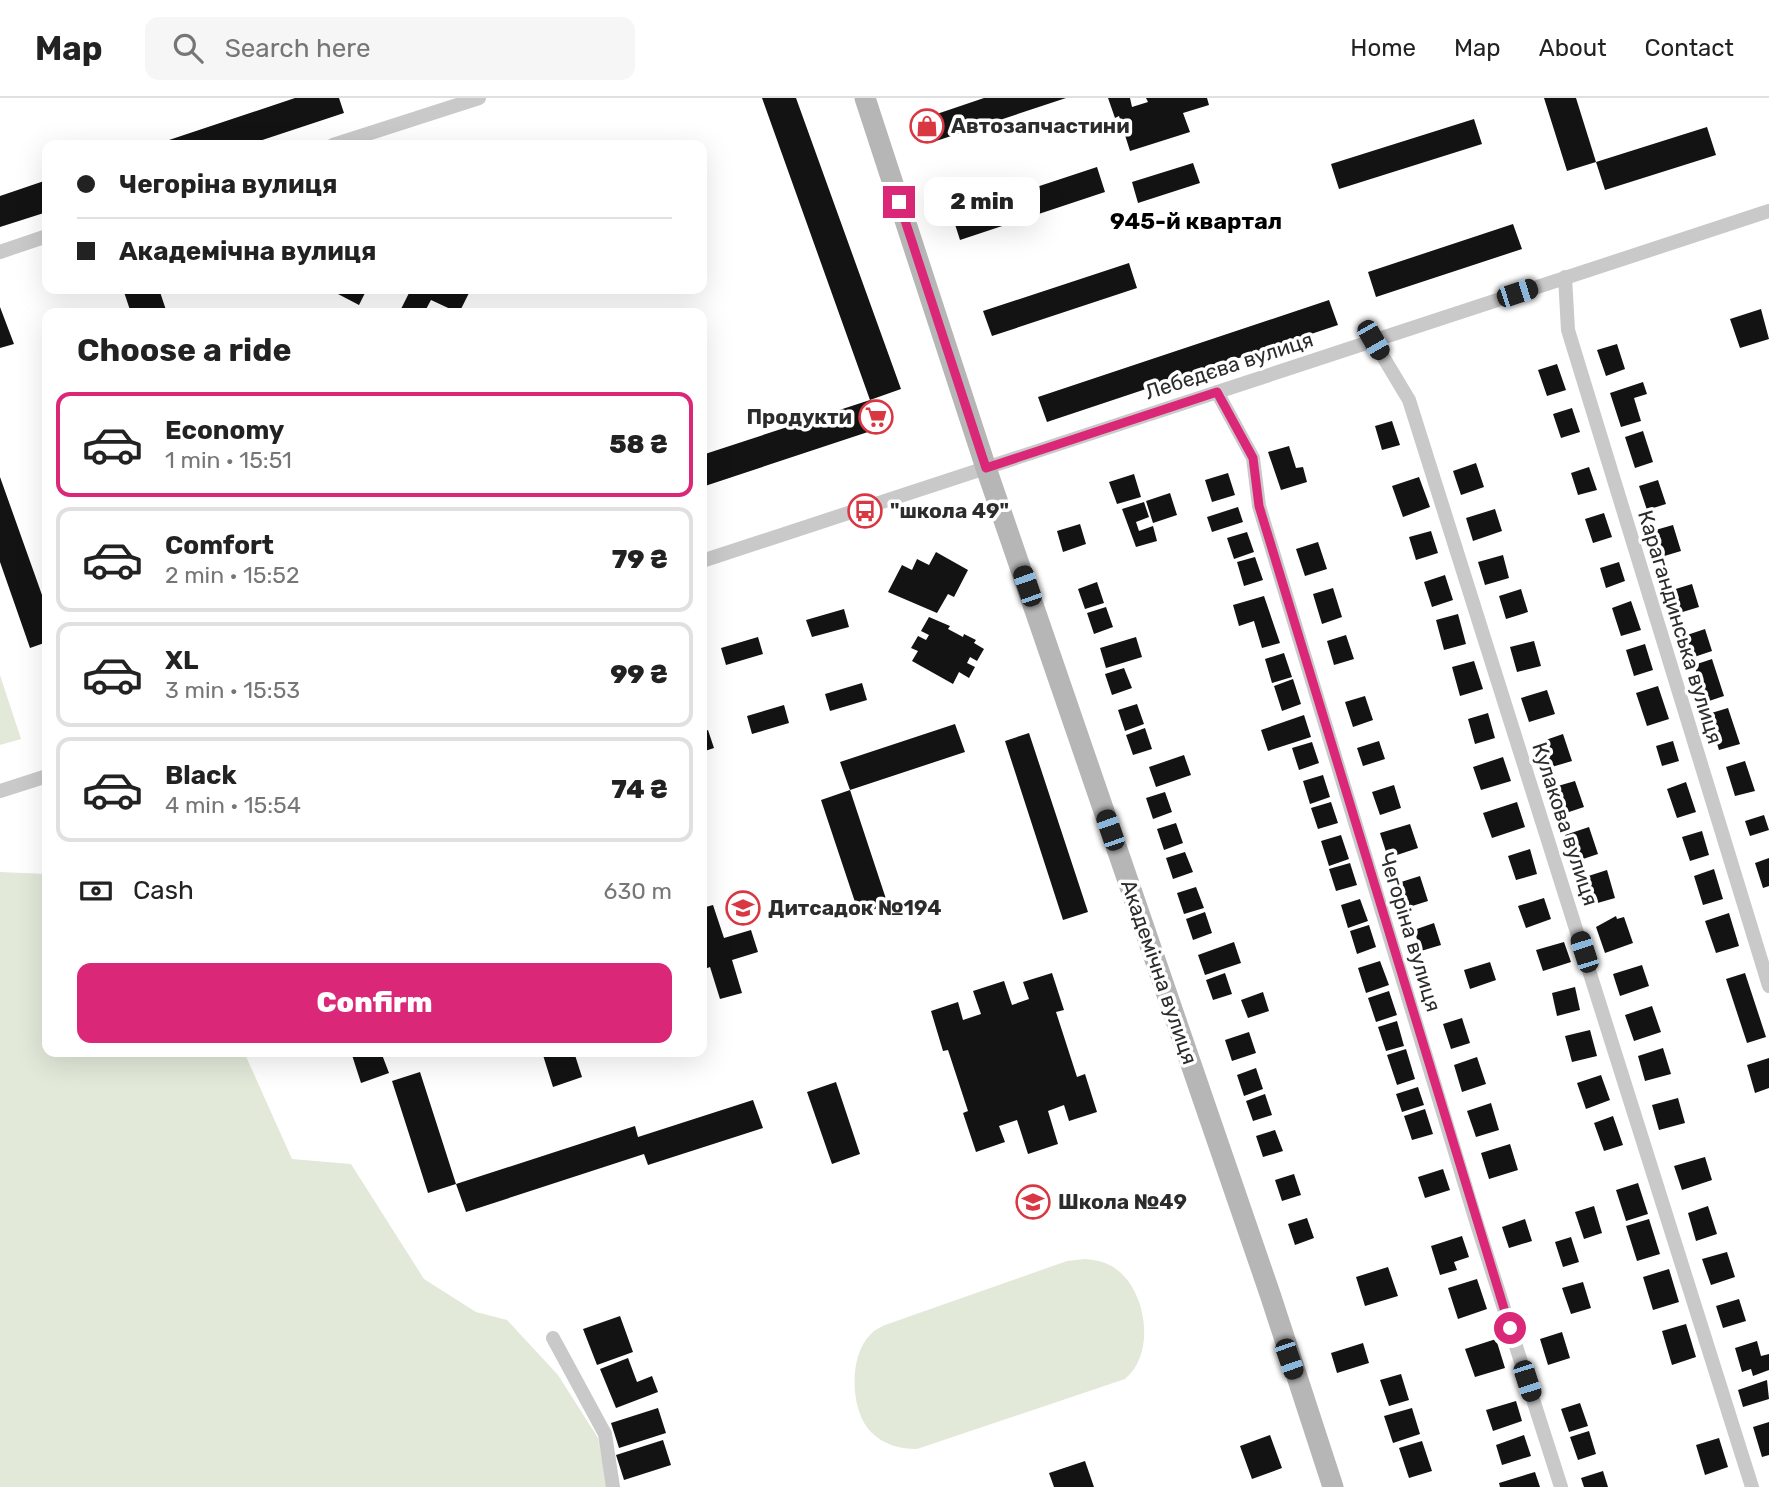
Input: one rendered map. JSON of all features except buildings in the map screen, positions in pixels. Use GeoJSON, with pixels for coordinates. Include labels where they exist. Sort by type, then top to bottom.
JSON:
{"type":"FeatureCollection","features":[{"type":"Feature","properties":{"kind":"main road","name":"Академічна вулиця"},"geometry":{"type":"LineString","coordinates":[[865,98],[986,468],[1270,1294],[1333,1487]]}},
{"type":"Feature","properties":{"kind":"street"},"geometry":{"type":"LineString","coordinates":[[349,140],[480,98]]}},
{"type":"Feature","properties":{"kind":"street","name":"Лебедєва вулиця"},"geometry":{"type":"LineString","coordinates":[[707,559],[1769,211]]}},
{"type":"Feature","properties":{"kind":"street"},"geometry":{"type":"LineString","coordinates":[[0,252],[42,238]]}},
{"type":"Feature","properties":{"kind":"street","name":"Карагандинська вулиця"},"geometry":{"type":"LineString","coordinates":[[1565,277],[1568,330],[1769,986]]}},
{"type":"Feature","properties":{"kind":"street","name":"Кулакова вулиця"},"geometry":{"type":"LineString","coordinates":[[1373,340],[1409,400],[1752,1487]]}},
{"type":"Feature","properties":{"kind":"street","name":"Чегоріна вулиця"},"geometry":{"type":"LineString","coordinates":[[1217,392],[1253,458],[1259,506],[1476,1221],[1561,1487]]}},
{"type":"Feature","properties":{"kind":"street"},"geometry":{"type":"LineString","coordinates":[[0,792],[42,778]]}},
{"type":"Feature","properties":{"kind":"street"},"geometry":{"type":"LineString","coordinates":[[553,1338],[605,1434],[613,1487]]}},
{"type":"Feature","properties":{"kind":"green space"},"geometry":{"type":"Polygon","coordinates":[[[0,675],[21,739],[0,745],[0,675]]]}},
{"type":"Feature","properties":{"kind":"green space"},"geometry":{"type":"Polygon","coordinates":[[[0,872],[42,874],[42,1057],[246,1057],[292,1159],[351,1164],[424,1279],[476,1312],[507,1320],[558,1375],[598,1438],[608,1487],[0,1487],[0,872]]]}},
{"type":"Feature","properties":{"kind":"green space"},"geometry":{"type":"Polygon","coordinates":[[[1085,1259],[1116,1269],[1127,1279],[1141,1307],[1144,1339],[1141,1354],[1135,1368],[1125,1379],[917,1449],[904,1448],[881,1440],[864,1423],[856,1397],[855,1369],[864,1343],[874,1331],[1067,1261],[1085,1259]]]}},
{"type":"Feature","properties":{"kind":"place","name":"Автозапчастини"},"geometry":{"type":"Point","coordinates":[927,126]}},
{"type":"Feature","properties":{"kind":"place","name":"Продукти"},"geometry":{"type":"Point","coordinates":[876,417]}},
{"type":"Feature","properties":{"kind":"place","name":"\"школа 49\""},"geometry":{"type":"Point","coordinates":[865,511]}},
{"type":"Feature","properties":{"kind":"place","name":"Дитсадок №194"},"geometry":{"type":"Point","coordinates":[743,908]}},
{"type":"Feature","properties":{"kind":"place","name":"Школа №49"},"geometry":{"type":"Point","coordinates":[1033,1202]}},
{"type":"Feature","properties":{"kind":"district","name":"945-й квартал"},"geometry":{"type":"Point","coordinates":[1196,221]}},
{"type":"Feature","properties":{"kind":"route"},"geometry":{"type":"LineString","coordinates":[[899,202],[986,468],[1217,392],[1253,458],[1259,506],[1510,1328]]}}]}
